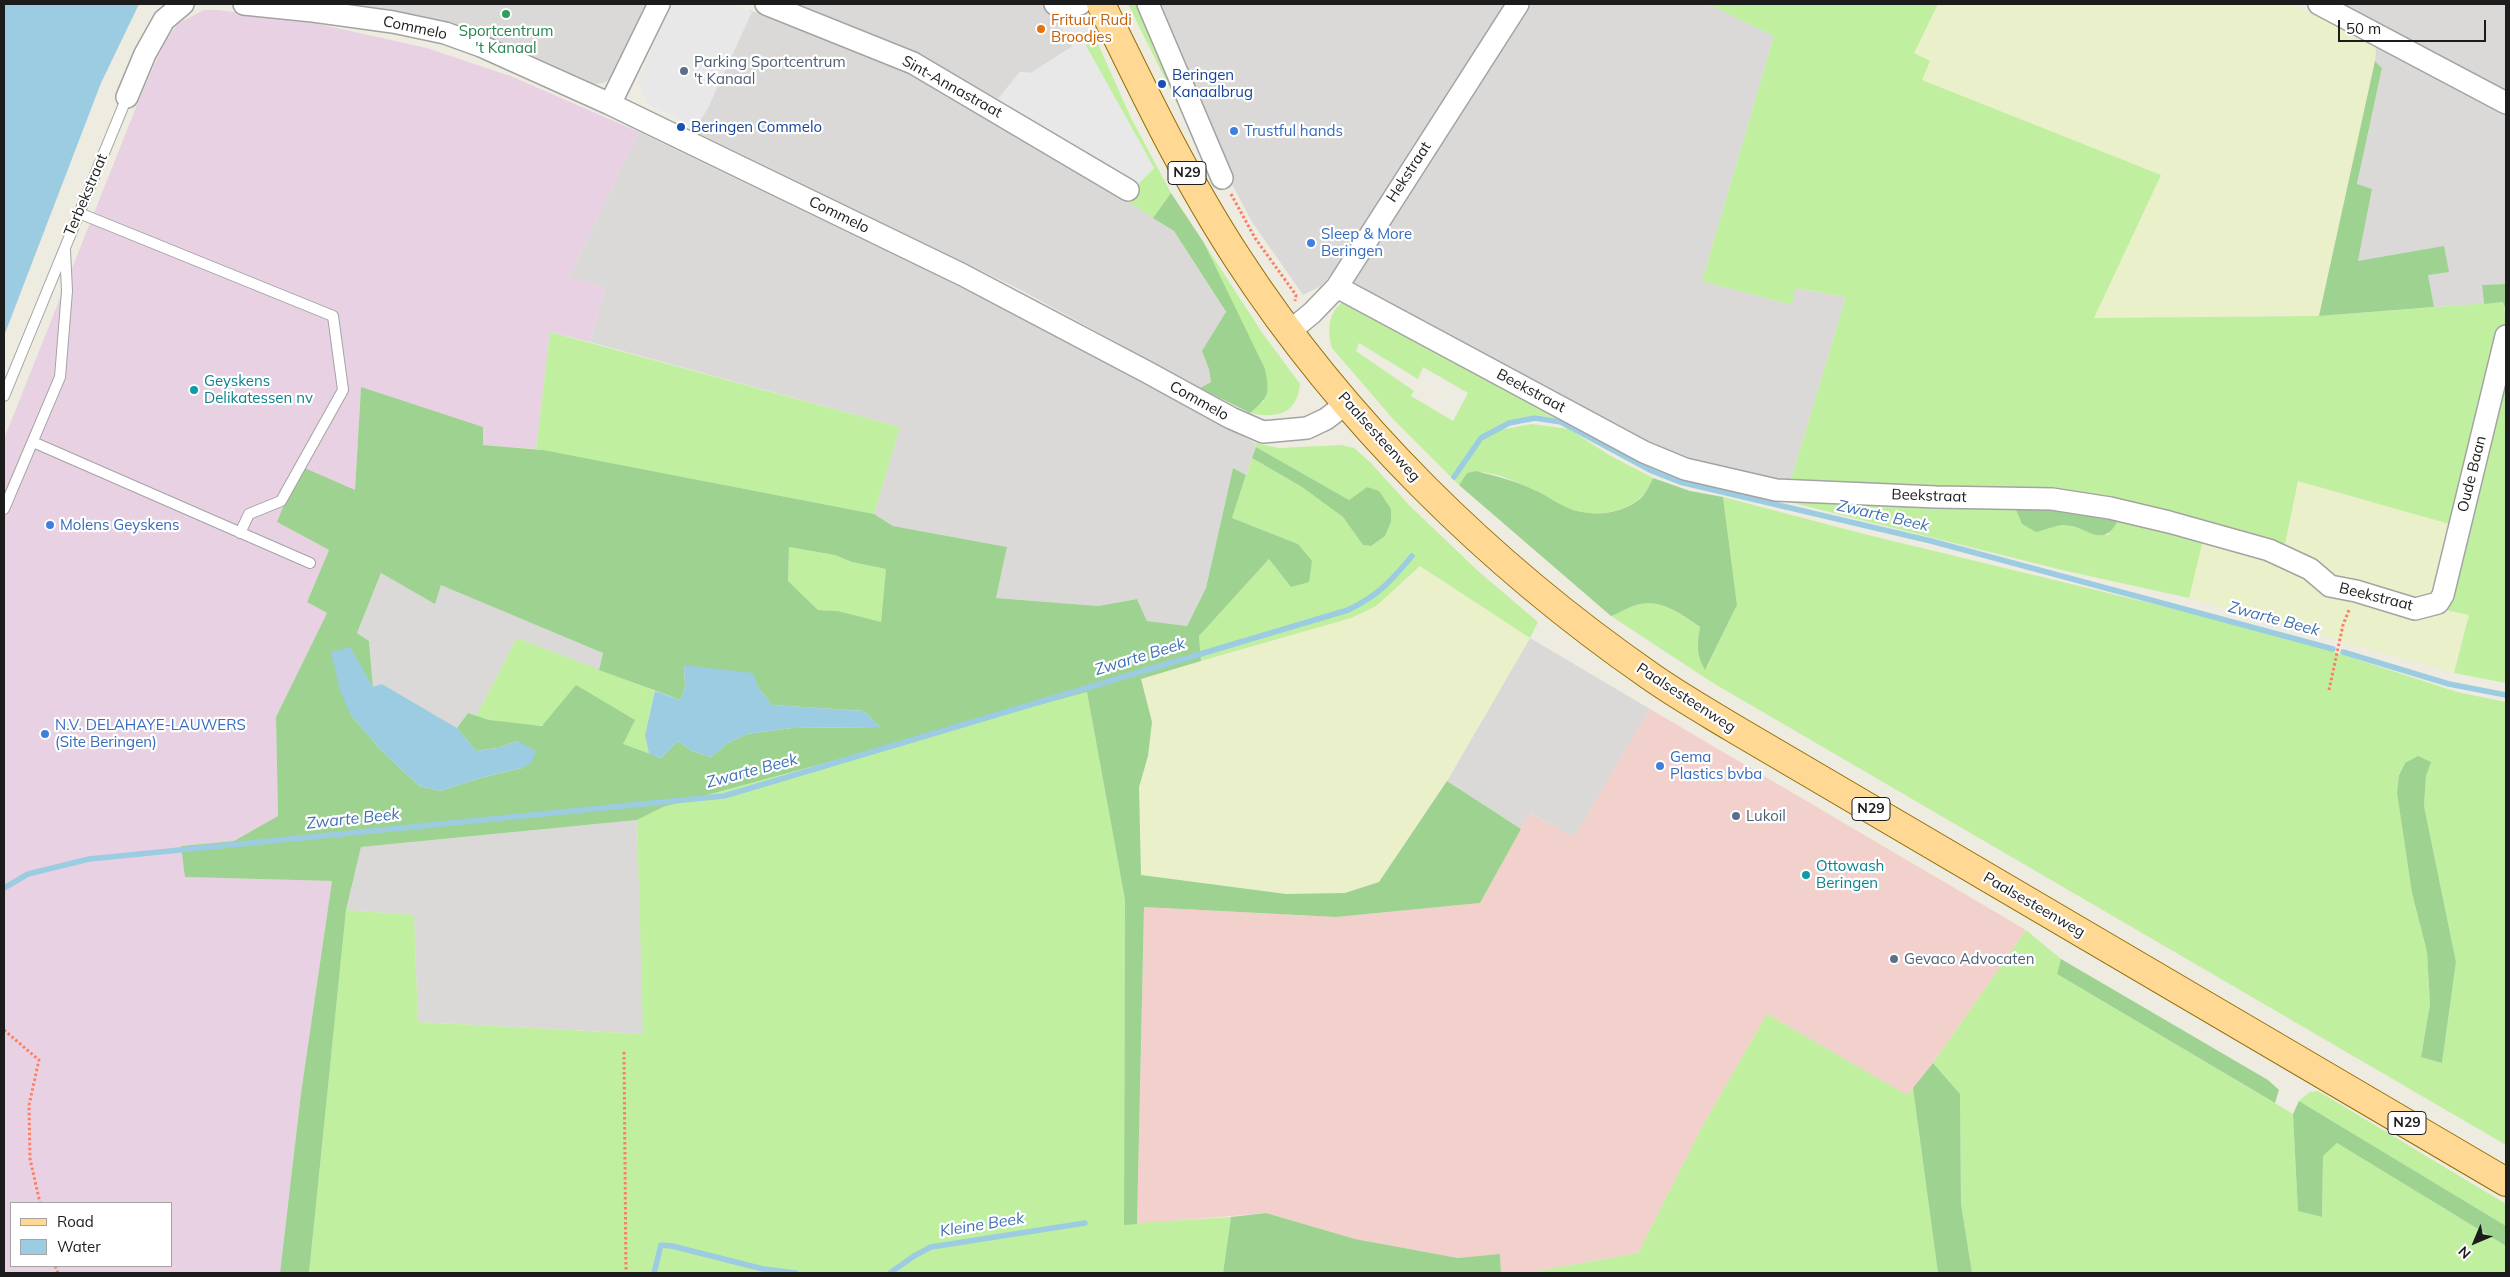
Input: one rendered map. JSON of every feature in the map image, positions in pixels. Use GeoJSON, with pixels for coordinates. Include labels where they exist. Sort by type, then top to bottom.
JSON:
{"type":"FeatureCollection","features":[{"type":"Feature","properties":{"kind":"main road","name":"Paalsesteenweg"},"geometry":{"type":"LineString","coordinates":[[1101,4],[1166,136],[1209,213],[1239,260],[1290,331],[1347,403],[1412,475],[1503,562],[1590,633],[1651,677],[1733,728],[2506,1182]]}},
{"type":"Feature","properties":{"kind":"street","name":"Terbekstraat"},"geometry":{"type":"LineString","coordinates":[[127,97],[145,54],[164,20],[183,4]]}},
{"type":"Feature","properties":{"kind":"street","name":"Commelo"},"geometry":{"type":"LineString","coordinates":[[244,4],[311,7],[445,33],[481,46],[610,104],[963,275],[1231,418],[1263,432],[1297,431],[1326,419],[1347,403]]}},
{"type":"Feature","properties":{"kind":"street"},"geometry":{"type":"LineString","coordinates":[[610,104],[659,4]]}},
{"type":"Feature","properties":{"kind":"street","name":"Sint-Annastraat"},"geometry":{"type":"LineString","coordinates":[[766,4],[913,63],[1128,190]]}},
{"type":"Feature","properties":{"kind":"street"},"geometry":{"type":"LineString","coordinates":[[1055,4],[1063,9],[1080,4]]}},
{"type":"Feature","properties":{"kind":"street"},"geometry":{"type":"LineString","coordinates":[[1148,4],[1222,178]]}},
{"type":"Feature","properties":{"kind":"street","name":"Hekstraat"},"geometry":{"type":"LineString","coordinates":[[1290,331],[1312,313],[1337,286],[1518,4]]}},
{"type":"Feature","properties":{"kind":"street"},"geometry":{"type":"LineString","coordinates":[[2319,4],[2506,104]]}},
{"type":"Feature","properties":{"kind":"street","name":"Beekstraat"},"geometry":{"type":"LineString","coordinates":[[1337,286],[1644,452],[1685,469],[1776,490],[2052,500],[2110,508],[2169,522],[2269,550],[2310,569],[2330,586],[2356,591],[2415,609],[2430,606]]}},
{"type":"Feature","properties":{"kind":"street","name":"Oude Baan"},"geometry":{"type":"LineString","coordinates":[[2430,606],[2438,602],[2443,595],[2506,336]]}},
{"type":"Feature","properties":{"kind":"lane","name":"Terbekstraat"},"geometry":{"type":"LineString","coordinates":[[4,396],[127,97]]}},
{"type":"Feature","properties":{"kind":"lane"},"geometry":{"type":"LineString","coordinates":[[79,213],[333,316],[343,390],[281,502],[249,514],[240,534]]}},
{"type":"Feature","properties":{"kind":"lane"},"geometry":{"type":"LineString","coordinates":[[4,509],[60,378],[66,291],[65,246]]}},
{"type":"Feature","properties":{"kind":"lane"},"geometry":{"type":"LineString","coordinates":[[33,442],[310,563]]}},
{"type":"Feature","properties":{"kind":"path"},"geometry":{"type":"LineString","coordinates":[[2329,690],[2343,625],[2356,591]]}},
{"type":"Feature","properties":{"kind":"path"},"geometry":{"type":"LineString","coordinates":[[4,1030],[39,1060],[29,1105],[30,1160],[40,1202]]}},
{"type":"Feature","properties":{"kind":"path"},"geometry":{"type":"LineString","coordinates":[[624,1052],[626,1273]]}},
{"type":"Feature","properties":{"kind":"shaded area"},"geometry":{"type":"Polygon","coordinates":[[[340,4],[647,4],[614,75],[604,83],[595,84],[505,43],[466,29],[426,18],[340,4]]]}},
{"type":"Feature","properties":{"kind":"shaded area","name":"Parking Sportcentrum 't Kanaal"},"geometry":{"type":"Polygon","coordinates":[[[671,4],[731,4],[752,12],[708,108],[696,128],[648,104],[638,81],[671,4]]]}},
{"type":"Feature","properties":{"kind":"shaded area"},"geometry":{"type":"Polygon","coordinates":[[[794,4],[1048,4],[1073,46],[1031,73],[1020,72],[998,99],[900,45],[794,4]]]}},
{"type":"Feature","properties":{"kind":"shaded area"},"geometry":{"type":"Polygon","coordinates":[[[1152,4],[1505,4],[1345,258],[1321,286],[1303,295],[1252,222],[1219,160],[1152,4]]]}},
{"type":"Feature","properties":{"kind":"shaded area"},"geometry":{"type":"Polygon","coordinates":[[[1532,4],[1708,4],[1774,36],[1702,281],[1792,305],[1794,288],[1846,297],[1790,483],[1688,458],[1649,445],[1352,285],[1532,4]]]}},
{"type":"Feature","properties":{"kind":"shaded area"},"geometry":{"type":"Polygon","coordinates":[[[2335,4],[2506,4],[2506,94],[2335,4]]]}},
{"type":"Feature","properties":{"kind":"shaded area"},"geometry":{"type":"Polygon","coordinates":[[[204,10],[218,10],[305,21],[427,48],[513,77],[639,132],[569,277],[605,288],[590,342],[550,332],[536,449],[482,445],[361,387],[355,490],[277,522],[329,550],[307,602],[327,613],[276,717],[278,816],[234,841],[181,846],[186,877],[332,881],[301,1093],[280,1273],[4,1273],[4,439],[139,100],[170,34],[179,23],[204,10]]]}},
{"type":"Feature","properties":{"kind":"shaded area"},"geometry":{"type":"Polygon","coordinates":[[[749,10],[909,72],[1124,199],[1174,231],[1226,313],[1203,351],[1210,369],[1211,382],[1200,388],[1017,288],[690,129],[749,10]]]}},
{"type":"Feature","properties":{"kind":"shaded area"},"geometry":{"type":"Polygon","coordinates":[[[1082,17],[1095,37],[1085,44],[1154,168],[1138,184],[998,99],[1020,72],[1031,73],[1073,46],[1061,28],[1082,17]]]}},
{"type":"Feature","properties":{"kind":"shaded area"},"geometry":{"type":"Polygon","coordinates":[[[2376,45],[2506,113],[2506,284],[2482,285],[2484,304],[2434,307],[2428,275],[2358,261],[2372,189],[2357,185],[2382,68],[2375,61],[2376,45]]]}},
{"type":"Feature","properties":{"kind":"shaded area"},"geometry":{"type":"Polygon","coordinates":[[[639,132],[1071,342],[1255,443],[1256,447],[1246,475],[1233,468],[1206,588],[1187,626],[1147,621],[1137,599],[1098,606],[996,598],[1007,547],[893,526],[874,514],[900,427],[590,342],[605,288],[569,277],[639,132]]]}},
{"type":"Feature","properties":{"kind":"shaded area"},"geometry":{"type":"Polygon","coordinates":[[[381,573],[435,603],[441,584],[603,653],[599,670],[517,638],[476,716],[468,713],[457,728],[382,684],[373,688],[369,641],[357,633],[381,573]]]}},
{"type":"Feature","properties":{"kind":"shaded area"},"geometry":{"type":"Polygon","coordinates":[[[1530,638],[1650,709],[1574,838],[1530,813],[1521,829],[1447,781],[1530,638]]]}},
{"type":"Feature","properties":{"kind":"shaded area"},"geometry":{"type":"Polygon","coordinates":[[[1650,709],[2026,930],[1933,1063],[1907,1096],[1767,1014],[1702,1127],[1638,1253],[1525,1273],[1501,1273],[1500,1255],[1458,1258],[1355,1239],[1266,1213],[1137,1224],[1144,907],[1336,917],[1480,903],[1529,813],[1574,837],[1650,709]]]}},
{"type":"Feature","properties":{"kind":"shaded area"},"geometry":{"type":"Polygon","coordinates":[[[637,820],[644,1034],[418,1022],[414,915],[346,910],[361,847],[637,820]]]}},
{"type":"Feature","properties":{"kind":"green space"},"geometry":{"type":"Polygon","coordinates":[[[1128,4],[1140,4],[1186,106],[1180,109],[1128,4]]]}},
{"type":"Feature","properties":{"kind":"green space"},"geometry":{"type":"Polygon","coordinates":[[[1708,4],[1938,4],[1914,53],[1930,61],[1922,80],[2161,175],[2094,318],[2319,316],[2504,302],[2506,326],[2453,525],[2298,481],[2284,549],[2215,528],[1790,483],[1846,297],[1795,288],[1792,305],[1702,281],[1774,36],[1708,4]]]}},
{"type":"Feature","properties":{"kind":"green space"},"geometry":{"type":"Polygon","coordinates":[[[1938,4],[2291,4],[2376,45],[2375,61],[2319,316],[2093,318],[2161,175],[1922,80],[1914,53],[1938,4]]]}},
{"type":"Feature","properties":{"kind":"green space"},"geometry":{"type":"Polygon","coordinates":[[[1095,37],[1131,118],[1171,193],[1153,218],[1124,199],[1154,168],[1085,44],[1095,37]]]}},
{"type":"Feature","properties":{"kind":"green space"},"geometry":{"type":"Polygon","coordinates":[[[2375,61],[2382,68],[2357,184],[2372,189],[2358,261],[2444,246],[2449,272],[2428,275],[2434,307],[2319,316],[2375,61]]]}},
{"type":"Feature","properties":{"kind":"green space"},"geometry":{"type":"Polygon","coordinates":[[[1171,193],[1204,243],[1265,369],[1266,394],[1261,403],[1250,413],[1200,388],[1211,382],[1209,369],[1202,351],[1226,312],[1174,231],[1153,218],[1171,193]]]}},
{"type":"Feature","properties":{"kind":"green space"},"geometry":{"type":"Polygon","coordinates":[[[1204,243],[1261,331],[1300,384],[1295,402],[1284,412],[1269,415],[1250,413],[1264,401],[1230,300],[1204,243]]]}},
{"type":"Feature","properties":{"kind":"green space"},"geometry":{"type":"Polygon","coordinates":[[[2506,284],[2506,310],[2503,302],[2484,304],[2482,285],[2506,284]]]}},
{"type":"Feature","properties":{"kind":"green space"},"geometry":{"type":"Polygon","coordinates":[[[1345,301],[1682,473],[2015,507],[2098,535],[2108,535],[2119,518],[2203,540],[2189,598],[2062,570],[1657,469],[1566,420],[1536,415],[1501,423],[1504,429],[1532,424],[1569,429],[1609,455],[1653,478],[1645,493],[1634,503],[1625,507],[1607,512],[1587,513],[1557,504],[1520,484],[1494,474],[1467,473],[1459,485],[1393,419],[1332,348],[1329,328],[1332,315],[1339,305],[1345,301]],[[1359,343],[1356,351],[1414,391],[1411,396],[1453,421],[1468,393],[1423,367],[1418,379],[1359,343]]]}},
{"type":"Feature","properties":{"kind":"green space"},"geometry":{"type":"Polygon","coordinates":[[[550,332],[900,427],[874,514],[536,449],[550,332]]]}},
{"type":"Feature","properties":{"kind":"green space"},"geometry":{"type":"Polygon","coordinates":[[[2499,381],[2506,381],[2506,683],[2454,673],[2469,615],[2437,608],[2499,381]]]}},
{"type":"Feature","properties":{"kind":"green space"},"geometry":{"type":"Polygon","coordinates":[[[361,387],[483,427],[483,445],[543,450],[874,514],[893,526],[1007,547],[996,598],[1098,606],[1137,599],[1147,621],[1187,626],[1206,588],[1233,468],[1246,475],[1232,518],[1298,544],[1312,561],[1309,582],[1291,587],[1269,559],[1199,636],[1201,661],[1141,679],[1152,722],[1148,756],[1139,787],[1141,875],[1286,894],[1345,893],[1379,882],[1447,781],[1521,829],[1480,903],[1336,917],[1144,907],[1137,1224],[1124,1225],[1125,900],[1087,692],[663,807],[637,820],[361,847],[346,910],[309,1273],[280,1273],[301,1093],[332,881],[185,877],[181,846],[234,841],[278,816],[276,717],[327,613],[307,602],[329,550],[277,522],[300,466],[355,490],[361,387]],[[789,547],[788,581],[818,610],[838,611],[881,622],[886,569],[852,562],[835,555],[789,547]],[[381,573],[357,633],[369,641],[373,688],[350,648],[350,714],[381,750],[419,786],[440,791],[484,777],[522,768],[518,741],[497,748],[476,751],[457,728],[468,713],[489,720],[542,726],[576,685],[635,720],[623,744],[661,758],[678,741],[692,751],[711,757],[728,743],[747,734],[792,728],[880,727],[864,711],[772,705],[758,687],[684,666],[685,687],[681,700],[599,670],[603,653],[441,585],[435,604],[381,573]]]}},
{"type":"Feature","properties":{"kind":"green space"},"geometry":{"type":"Polygon","coordinates":[[[1255,443],[1279,448],[1341,445],[1354,448],[1370,462],[1410,506],[1478,571],[1538,622],[1530,638],[1420,566],[1376,606],[1351,618],[1201,661],[1199,636],[1269,559],[1291,587],[1298,544],[1232,518],[1252,458],[1302,487],[1343,517],[1363,545],[1371,546],[1385,536],[1391,522],[1367,487],[1349,500],[1256,447],[1255,443]]]}},
{"type":"Feature","properties":{"kind":"green space"},"geometry":{"type":"Polygon","coordinates":[[[1256,447],[1349,500],[1367,487],[1379,491],[1391,509],[1391,522],[1385,536],[1371,546],[1363,545],[1343,517],[1302,487],[1252,458],[1256,447]]]}},
{"type":"Feature","properties":{"kind":"green space"},"geometry":{"type":"Polygon","coordinates":[[[1476,471],[1520,484],[1568,508],[1587,513],[1606,513],[1625,508],[1643,496],[1653,478],[1690,491],[1723,497],[1737,605],[1705,670],[1698,649],[1700,627],[1665,606],[1649,603],[1633,606],[1611,616],[1459,485],[1467,473],[1476,471]]]}},
{"type":"Feature","properties":{"kind":"green space"},"geometry":{"type":"Polygon","coordinates":[[[2298,481],[2453,525],[2437,608],[2469,615],[2454,673],[2189,598],[2203,540],[2284,549],[2298,481]]]}},
{"type":"Feature","properties":{"kind":"green space"},"geometry":{"type":"Polygon","coordinates":[[[1723,497],[1868,535],[2282,635],[2457,692],[2506,702],[2506,1145],[1713,683],[1611,616],[1640,604],[1649,603],[1665,606],[1700,628],[1698,654],[1706,669],[1737,605],[1723,497]],[[2430,762],[2405,763],[2399,774],[2397,793],[2412,893],[2427,952],[2430,1004],[2421,1056],[2442,1063],[2456,962],[2424,806],[2426,776],[2430,762]]]}},
{"type":"Feature","properties":{"kind":"green space"},"geometry":{"type":"Polygon","coordinates":[[[2015,507],[2060,509],[2119,518],[2107,534],[2094,534],[2079,528],[2062,525],[2036,532],[2022,524],[2015,507]]]}},
{"type":"Feature","properties":{"kind":"green space"},"geometry":{"type":"Polygon","coordinates":[[[789,547],[835,555],[852,562],[886,569],[881,622],[838,611],[818,610],[788,581],[789,547]]]}},
{"type":"Feature","properties":{"kind":"green space"},"geometry":{"type":"Polygon","coordinates":[[[1420,566],[1530,638],[1447,781],[1379,882],[1345,893],[1286,894],[1141,876],[1139,787],[1148,756],[1152,723],[1141,679],[1285,638],[1397,588],[1420,566]]]}},
{"type":"Feature","properties":{"kind":"green space"},"geometry":{"type":"Polygon","coordinates":[[[517,638],[655,691],[645,735],[649,754],[622,744],[635,720],[535,725],[495,721],[476,716],[517,638]]]}},
{"type":"Feature","properties":{"kind":"green space"},"geometry":{"type":"Polygon","coordinates":[[[1087,692],[1125,900],[1124,1224],[1231,1217],[1223,1273],[309,1273],[346,910],[414,915],[418,1022],[643,1034],[637,820],[663,807],[1087,692]]]}},
{"type":"Feature","properties":{"kind":"green space"},"geometry":{"type":"Polygon","coordinates":[[[2418,756],[2431,762],[2426,776],[2424,806],[2456,962],[2442,1063],[2421,1057],[2430,1004],[2427,952],[2412,893],[2397,793],[2399,775],[2405,763],[2418,756]]]}},
{"type":"Feature","properties":{"kind":"green space"},"geometry":{"type":"Polygon","coordinates":[[[2026,930],[2061,959],[2057,974],[2293,1114],[2298,1211],[2322,1217],[2323,1156],[2337,1143],[2506,1246],[2506,1273],[1972,1273],[1961,1204],[1960,1094],[1933,1063],[2026,930]]]}},
{"type":"Feature","properties":{"kind":"green space"},"geometry":{"type":"Polygon","coordinates":[[[2061,959],[2268,1080],[2279,1090],[2275,1103],[2057,974],[2061,959]]]}},
{"type":"Feature","properties":{"kind":"green space"},"geometry":{"type":"Polygon","coordinates":[[[1767,1014],[1907,1095],[1913,1088],[1938,1273],[1525,1273],[1638,1253],[1702,1127],[1767,1014]]]}},
{"type":"Feature","properties":{"kind":"green space"},"geometry":{"type":"Polygon","coordinates":[[[1933,1063],[1960,1094],[1961,1204],[1972,1273],[1938,1273],[1913,1088],[1933,1063]]]}},
{"type":"Feature","properties":{"kind":"green space"},"geometry":{"type":"Polygon","coordinates":[[[2318,1091],[2506,1204],[2506,1226],[2299,1101],[2310,1092],[2318,1091]]]}},
{"type":"Feature","properties":{"kind":"green space"},"geometry":{"type":"Polygon","coordinates":[[[2299,1101],[2506,1226],[2506,1246],[2337,1143],[2323,1156],[2322,1217],[2298,1211],[2293,1114],[2299,1101]]]}},
{"type":"Feature","properties":{"kind":"green space"},"geometry":{"type":"Polygon","coordinates":[[[1266,1213],[1355,1239],[1458,1258],[1500,1254],[1501,1273],[1223,1273],[1231,1217],[1266,1213]]]}},
{"type":"Feature","properties":{"kind":"water"},"geometry":{"type":"Polygon","coordinates":[[[4,4],[139,4],[101,83],[4,336],[4,4]]]}},
{"type":"Feature","properties":{"kind":"water"},"geometry":{"type":"Polygon","coordinates":[[[350,647],[373,687],[382,684],[457,728],[476,751],[497,748],[518,741],[536,751],[532,763],[522,768],[484,777],[440,791],[419,786],[381,750],[350,714],[340,690],[331,652],[350,647]]]}},
{"type":"Feature","properties":{"kind":"water"},"geometry":{"type":"Polygon","coordinates":[[[684,665],[753,673],[758,687],[772,705],[864,711],[880,727],[792,728],[747,734],[728,743],[711,757],[692,751],[678,741],[661,758],[649,754],[645,735],[655,691],[681,700],[685,687],[684,665]]]}},
{"type":"Feature","properties":{"kind":"waterway","name":"Zwarte Beek"},"geometry":{"type":"LineString","coordinates":[[1454,477],[1481,438],[1509,423],[1535,418],[1561,422],[1652,471],[1680,482],[1931,541],[2333,649]]}},
{"type":"Feature","properties":{"kind":"waterway","name":"Zwarte Beek"},"geometry":{"type":"LineString","coordinates":[[4,888],[28,874],[89,859],[724,796],[1348,610],[1368,599],[1383,587],[1412,556]]}},
{"type":"Feature","properties":{"kind":"waterway","name":"Zwarte Beek"},"geometry":{"type":"LineString","coordinates":[[2343,652],[2449,684],[2506,695]]}},
{"type":"Feature","properties":{"kind":"waterway","name":"Kleine Beek"},"geometry":{"type":"LineString","coordinates":[[890,1273],[914,1256],[931,1247],[1085,1223]]}},
{"type":"Feature","properties":{"kind":"waterway","name":"Kleine Beek"},"geometry":{"type":"LineString","coordinates":[[654,1273],[661,1245],[672,1246],[763,1269],[796,1273]]}},
{"type":"Feature","properties":{"kind":"place","name":"Sportcentrum 't Kanaal"},"geometry":{"type":"Point","coordinates":[506,14]}},
{"type":"Feature","properties":{"kind":"place","name":"Frituur Rudi Broodjes"},"geometry":{"type":"Point","coordinates":[1041,29]}},
{"type":"Feature","properties":{"kind":"place","name":"Parking Sportcentrum 't Kanaal"},"geometry":{"type":"Point","coordinates":[684,71]}},
{"type":"Feature","properties":{"kind":"place","name":"Beringen Kanaalbrug"},"geometry":{"type":"Point","coordinates":[1162,84]}},
{"type":"Feature","properties":{"kind":"place","name":"Beringen Commelo"},"geometry":{"type":"Point","coordinates":[681,127]}},
{"type":"Feature","properties":{"kind":"place","name":"Trustful hands"},"geometry":{"type":"Point","coordinates":[1234,131]}},
{"type":"Feature","properties":{"kind":"place","name":"Sleep & More Beringen"},"geometry":{"type":"Point","coordinates":[1311,243]}},
{"type":"Feature","properties":{"kind":"place","name":"Geyskens Delikatessen nv"},"geometry":{"type":"Point","coordinates":[194,390]}},
{"type":"Feature","properties":{"kind":"place","name":"Molens Geyskens"},"geometry":{"type":"Point","coordinates":[50,525]}},
{"type":"Feature","properties":{"kind":"place","name":"N.V. DELAHAYE-LAUWERS (Site Beringen)"},"geometry":{"type":"Point","coordinates":[45,734]}},
{"type":"Feature","properties":{"kind":"place","name":"Gema Plastics bvba"},"geometry":{"type":"Point","coordinates":[1660,766]}},
{"type":"Feature","properties":{"kind":"place","name":"Lukoil"},"geometry":{"type":"Point","coordinates":[1736,816]}},
{"type":"Feature","properties":{"kind":"place","name":"Ottowash Beringen"},"geometry":{"type":"Point","coordinates":[1806,875]}},
{"type":"Feature","properties":{"kind":"place","name":"Gevaco Advocaten"},"geometry":{"type":"Point","coordinates":[1894,959]}}]}
